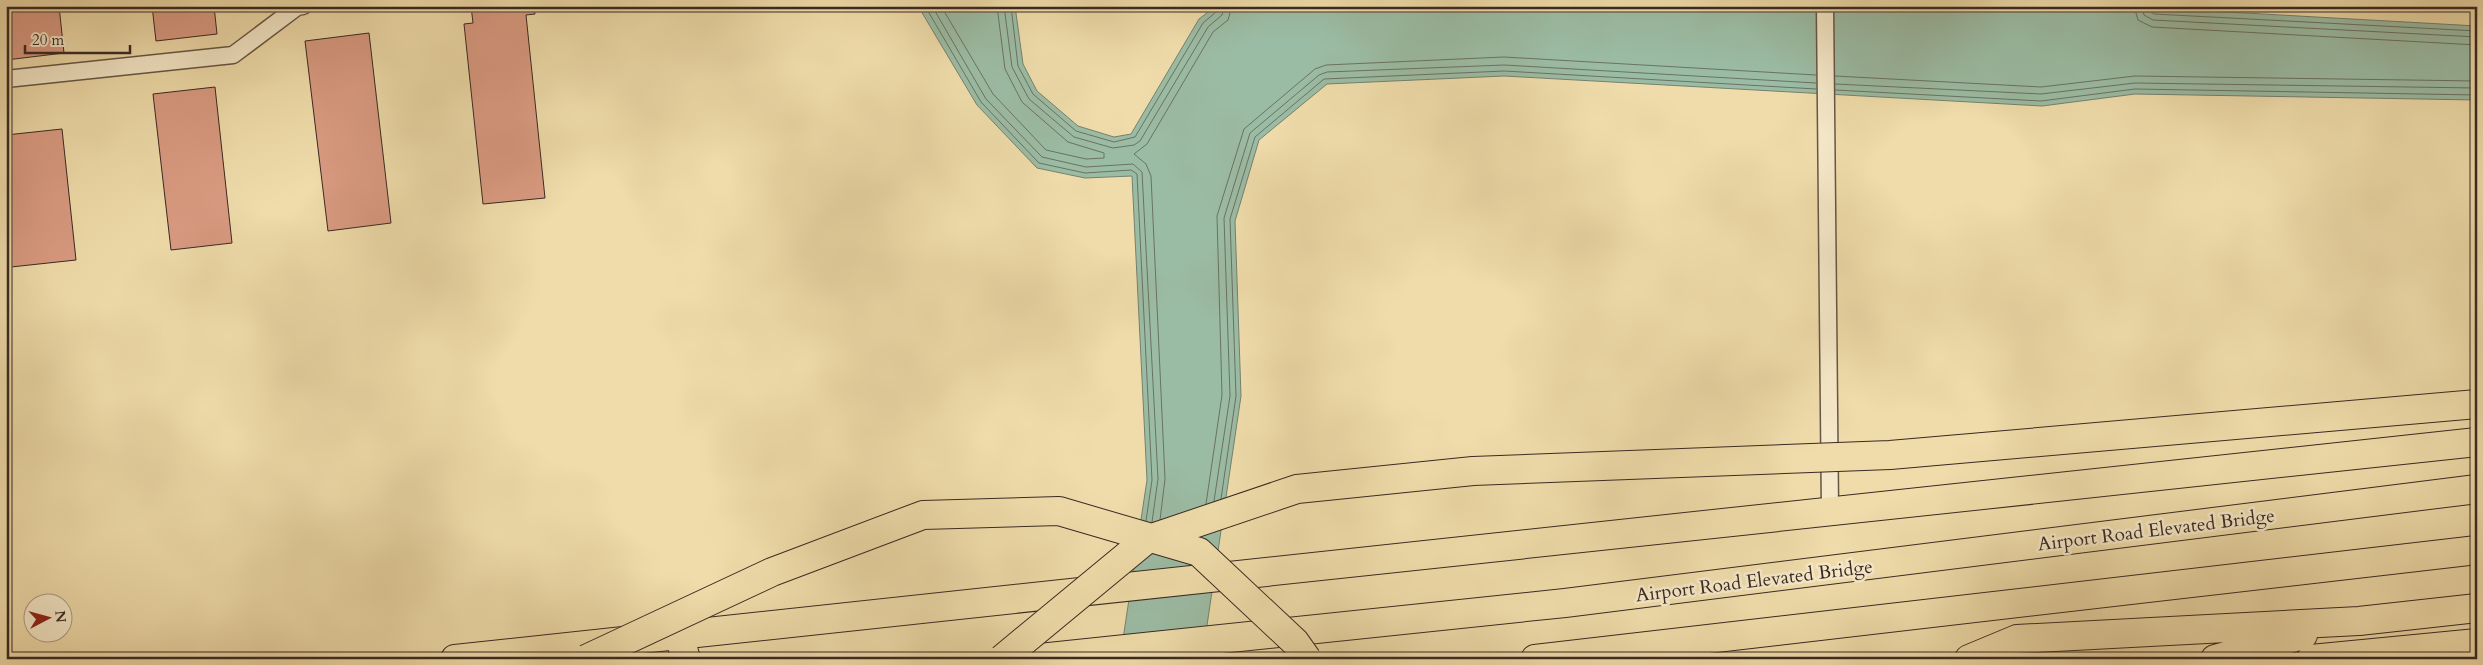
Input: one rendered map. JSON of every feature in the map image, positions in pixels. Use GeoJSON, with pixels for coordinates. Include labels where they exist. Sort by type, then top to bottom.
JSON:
{"type":"FeatureCollection","features":[{"type":"Feature","properties":{"kind":"main road"},"geometry":{"type":"LineString","coordinates":[[1002,659],[1146,540],[1297,489],[1473,471],[1890,455],[2477,404]]}},
{"type":"Feature","properties":{"kind":"main road"},"geometry":{"type":"LineString","coordinates":[[455,659],[682,647],[1106,589],[2477,442]]}},
{"type":"Feature","properties":{"kind":"main road","name":"Airport Road Elevated Bridge"},"geometry":{"type":"LineString","coordinates":[[1030,659],[1565,603],[2477,489]]}},
{"type":"Feature","properties":{"kind":"main road"},"geometry":{"type":"LineString","coordinates":[[586,659],[772,572],[923,515],[1059,511],[1199,552],[1305,653]]}},
{"type":"Feature","properties":{"kind":"main road"},"geometry":{"type":"LineString","coordinates":[[1535,659],[2477,550]]}},
{"type":"Feature","properties":{"kind":"main road"},"geometry":{"type":"LineString","coordinates":[[1969,659],[2017,639],[2359,621],[2477,608]]}},
{"type":"Feature","properties":{"kind":"main road"},"geometry":{"type":"LineString","coordinates":[[2215,659],[2359,621]]}},
{"type":"Feature","properties":{"kind":"main road"},"geometry":{"type":"LineString","coordinates":[[2311,659],[2477,643]]}},
{"type":"Feature","properties":{"kind":"lane"},"geometry":{"type":"LineString","coordinates":[[6,79],[233,55],[297,7],[303,6]]}},
{"type":"Feature","properties":{"kind":"lane"},"geometry":{"type":"LineString","coordinates":[[1825,6],[1830,511]]}},
{"type":"Feature","properties":{"kind":"water"},"geometry":{"type":"Polygon","coordinates":[[[918,6],[1015,6],[1023,64],[1037,91],[1078,126],[1114,137],[1131,134],[1199,19],[1216,6],[2119,6],[2477,26],[2477,100],[2135,94],[2042,106],[1504,76],[1327,84],[1259,140],[1235,221],[1241,396],[1202,659],[1120,659],[1147,480],[1132,176],[1085,178],[1037,168],[977,105],[918,6]]]}},
{"type":"Feature","properties":{"kind":"building"},"geometry":{"type":"Polygon","coordinates":[[[6,6],[59,6],[64,53],[6,60],[6,6]]]}},
{"type":"Feature","properties":{"kind":"building"},"geometry":{"type":"Polygon","coordinates":[[[152,6],[214,6],[217,34],[156,41],[152,6]]]}},
{"type":"Feature","properties":{"kind":"building"},"geometry":{"type":"Polygon","coordinates":[[[471,6],[534,6],[535,14],[526,15],[545,198],[483,204],[464,24],[473,23],[471,6]]]}},
{"type":"Feature","properties":{"kind":"building"},"geometry":{"type":"Polygon","coordinates":[[[369,33],[391,223],[328,231],[305,41],[369,33]]]}},
{"type":"Feature","properties":{"kind":"building"},"geometry":{"type":"Polygon","coordinates":[[[215,87],[232,243],[171,250],[153,94],[215,87]]]}},
{"type":"Feature","properties":{"kind":"building"},"geometry":{"type":"Polygon","coordinates":[[[62,129],[76,260],[11,267],[6,224],[6,135],[62,129]]]}}]}
